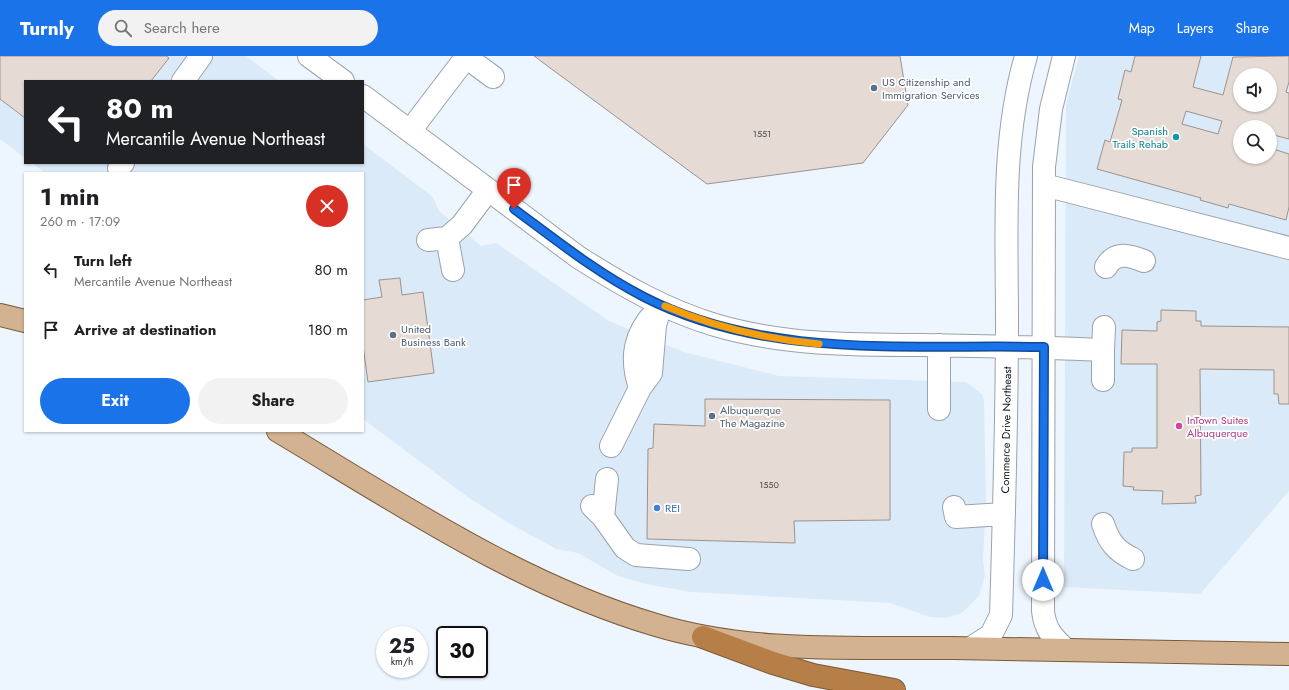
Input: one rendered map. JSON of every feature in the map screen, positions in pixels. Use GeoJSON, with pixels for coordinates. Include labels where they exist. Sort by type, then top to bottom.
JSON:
{"type":"FeatureCollection","features":[{"type":"Feature","properties":{"kind":"highway"},"geometry":{"type":"LineString","coordinates":[[703,637],[773,664],[813,675],[894,690]]}},
{"type":"Feature","properties":{"kind":"main road"},"geometry":{"type":"LineString","coordinates":[[0,315],[24,321]]}},
{"type":"Feature","properties":{"kind":"main road"},"geometry":{"type":"LineString","coordinates":[[280,432],[462,541],[504,563],[582,599],[621,614],[659,626],[703,637],[797,645],[1065,649],[1286,650]]}},
{"type":"Feature","properties":{"kind":"street"},"geometry":{"type":"LineString","coordinates":[[184,80],[201,56]]}},
{"type":"Feature","properties":{"kind":"street"},"geometry":{"type":"LineString","coordinates":[[310,56],[342,80]]}},
{"type":"Feature","properties":{"kind":"street"},"geometry":{"type":"LineString","coordinates":[[410,132],[467,56],[493,77]]}},
{"type":"Feature","properties":{"kind":"street","name":"Commerce Drive Northeast"},"geometry":{"type":"LineString","coordinates":[[971,648],[991,635],[1001,615],[1007,346],[1008,166],[1015,103],[1026,56]]}},
{"type":"Feature","properties":{"kind":"street"},"geometry":{"type":"LineString","coordinates":[[1064,56],[1051,109],[1046,139],[1044,185],[1043,611],[1045,624],[1050,634],[1065,649]]}},
{"type":"Feature","properties":{"kind":"street"},"geometry":{"type":"LineString","coordinates":[[364,97],[578,257],[618,282],[661,305],[716,325],[788,341],[825,344],[1007,346],[1103,350]]}},
{"type":"Feature","properties":{"kind":"street"},"geometry":{"type":"LineString","coordinates":[[1044,185],[1289,248]]}},
{"type":"Feature","properties":{"kind":"street"},"geometry":{"type":"LineString","coordinates":[[453,270],[437,239],[462,225],[488,190]]}},
{"type":"Feature","properties":{"kind":"street"},"geometry":{"type":"LineString","coordinates":[[1106,267],[1109,261],[1115,257],[1127,254],[1144,261]]}},
{"type":"Feature","properties":{"kind":"street"},"geometry":{"type":"LineString","coordinates":[[611,446],[640,388],[651,373],[655,325],[661,305]]}},
{"type":"Feature","properties":{"kind":"street"},"geometry":{"type":"LineString","coordinates":[[1103,380],[1104,327]]}},
{"type":"Feature","properties":{"kind":"street"},"geometry":{"type":"LineString","coordinates":[[939,346],[939,409]]}},
{"type":"Feature","properties":{"kind":"street"},"geometry":{"type":"LineString","coordinates":[[607,479],[598,512],[625,548],[636,555],[689,559]]}},
{"type":"Feature","properties":{"kind":"street"},"geometry":{"type":"LineString","coordinates":[[954,507],[956,517],[1004,514]]}},
{"type":"Feature","properties":{"kind":"street"},"geometry":{"type":"LineString","coordinates":[[1103,524],[1107,538],[1116,550],[1133,559]]}},
{"type":"Feature","properties":{"kind":"shaded area"},"geometry":{"type":"Polygon","coordinates":[[[0,56],[246,56],[278,80],[24,80],[24,157],[0,139],[0,56]]]}},
{"type":"Feature","properties":{"kind":"shaded area"},"geometry":{"type":"Polygon","coordinates":[[[1079,56],[1289,56],[1289,491],[1200,594],[1064,587],[1066,104],[1079,56]]]}},
{"type":"Feature","properties":{"kind":"shaded area"},"geometry":{"type":"Polygon","coordinates":[[[364,145],[433,197],[439,211],[481,246],[496,243],[609,321],[684,352],[779,376],[966,382],[982,394],[984,400],[986,500],[983,560],[985,576],[979,596],[962,613],[946,618],[930,617],[890,603],[691,592],[646,584],[618,576],[578,553],[556,549],[507,522],[469,498],[364,420],[364,172],[44,172],[33,164],[364,164],[364,145]]]}},
{"type":"Feature","properties":{"kind":"building"},"geometry":{"type":"Polygon","coordinates":[[[0,56],[166,56],[169,58],[152,80],[24,80],[24,117],[0,99],[0,56]]]}},
{"type":"Feature","properties":{"kind":"building"},"geometry":{"type":"Polygon","coordinates":[[[534,56],[900,56],[908,105],[863,163],[707,184],[534,56]]]}},
{"type":"Feature","properties":{"kind":"building","name":"Spanish Trails Rehab"},"geometry":{"type":"Polygon","coordinates":[[[1135,56],[1201,56],[1193,87],[1223,95],[1233,57],[1289,56],[1289,82],[1286,92],[1289,93],[1289,139],[1277,136],[1277,120],[1233,120],[1233,164],[1277,164],[1277,150],[1289,154],[1289,207],[1286,220],[1229,204],[1228,208],[1200,200],[1201,198],[1097,169],[1105,140],[1110,142],[1122,100],[1118,99],[1125,70],[1131,72],[1135,56]],[[1186,111],[1182,124],[1218,134],[1222,121],[1186,111]]]}},
{"type":"Feature","properties":{"kind":"building"},"geometry":{"type":"Polygon","coordinates":[[[400,278],[402,295],[423,292],[434,373],[368,382],[364,353],[364,300],[382,297],[379,280],[400,278]]]}},
{"type":"Feature","properties":{"kind":"building","name":"InTown Suites Albuquerque"},"geometry":{"type":"Polygon","coordinates":[[[1161,310],[1196,311],[1196,321],[1201,321],[1201,326],[1289,327],[1289,404],[1279,404],[1278,394],[1274,394],[1274,370],[1200,369],[1201,495],[1195,496],[1196,503],[1162,504],[1163,491],[1133,490],[1134,487],[1123,486],[1124,452],[1132,452],[1132,448],[1157,448],[1157,364],[1121,364],[1122,330],[1157,331],[1157,322],[1161,321],[1161,310]]]}},
{"type":"Feature","properties":{"kind":"building"},"geometry":{"type":"Polygon","coordinates":[[[705,399],[890,400],[890,520],[794,521],[795,543],[647,539],[648,449],[653,448],[654,424],[705,426],[705,399]]]}},
{"type":"Feature","properties":{"kind":"slow traffic"},"geometry":{"type":"LineString","coordinates":[[665,306],[716,325],[751,334],[788,341],[819,344]]}},
{"type":"Feature","properties":{"kind":"place","name":"US Citizenship and Immigration Services"},"geometry":{"type":"Point","coordinates":[874,88]}},
{"type":"Feature","properties":{"kind":"place","name":"Spanish Trails Rehab"},"geometry":{"type":"Point","coordinates":[1176,137]}},
{"type":"Feature","properties":{"kind":"place","name":"United Business Bank"},"geometry":{"type":"Point","coordinates":[393,335]}},
{"type":"Feature","properties":{"kind":"place","name":"Albuquerque The Magazine"},"geometry":{"type":"Point","coordinates":[712,416]}},
{"type":"Feature","properties":{"kind":"place","name":"InTown Suites Albuquerque"},"geometry":{"type":"Point","coordinates":[1179,426]}},
{"type":"Feature","properties":{"kind":"place","name":"REI"},"geometry":{"type":"Point","coordinates":[657,508]}},
{"type":"Feature","properties":{"kind":"route"},"geometry":{"type":"LineString","coordinates":[[514,209],[578,257],[644,297],[679,312],[716,325],[788,341],[825,344],[1044,347],[1043,580]]}}]}
